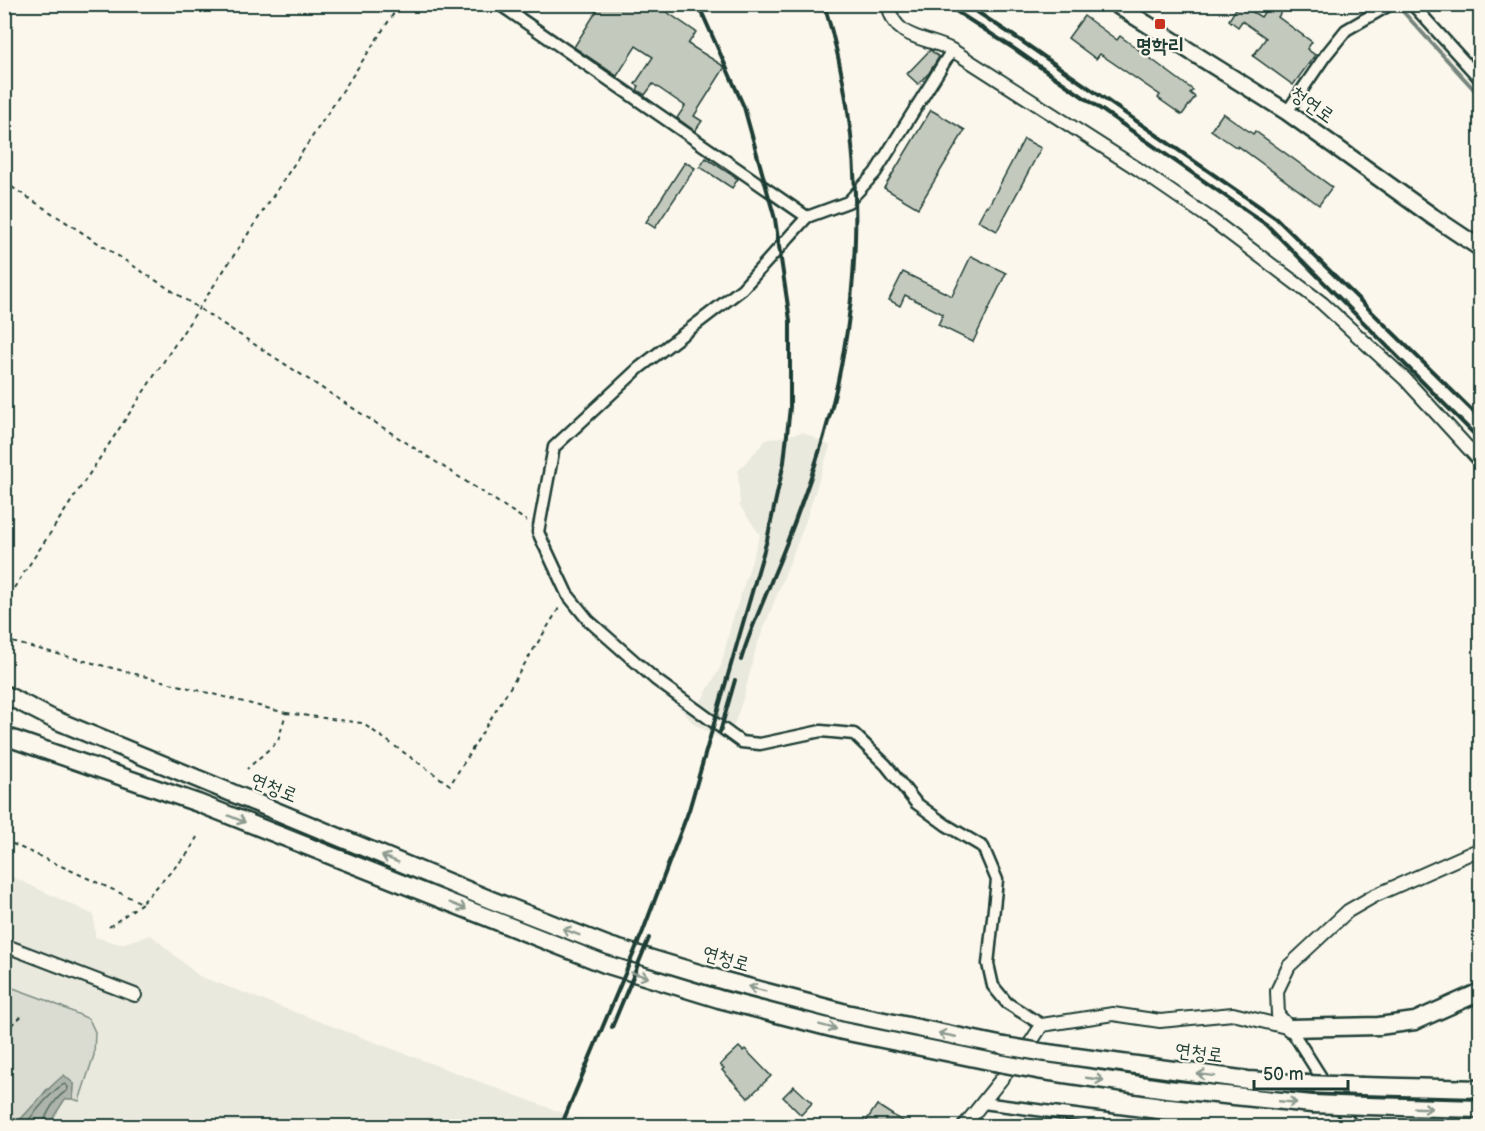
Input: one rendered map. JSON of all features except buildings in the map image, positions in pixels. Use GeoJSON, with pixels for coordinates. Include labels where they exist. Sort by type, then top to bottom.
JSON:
{"type":"FeatureCollection","features":[{"type":"Feature","properties":{"kind":"highway","name":"연청로"},"geometry":{"type":"LineString","coordinates":[[4,694],[53,719],[491,900],[609,946],[725,981],[846,1013],[1047,1053],[1192,1073],[1306,1084],[1480,1089]]}},
{"type":"Feature","properties":{"kind":"highway"},"geometry":{"type":"LineString","coordinates":[[4,701],[53,719]]}},
{"type":"Feature","properties":{"kind":"highway"},"geometry":{"type":"LineString","coordinates":[[4,724],[198,803]]}},
{"type":"Feature","properties":{"kind":"highway","name":"연청로"},"geometry":{"type":"LineString","coordinates":[[4,736],[198,803],[605,964],[719,999],[843,1031],[1037,1070],[1167,1089],[1312,1104],[1480,1109]]}},
{"type":"Feature","properties":{"kind":"highway"},"geometry":{"type":"LineString","coordinates":[[1290,1028],[1379,1026],[1415,1021],[1480,992]]}},
{"type":"Feature","properties":{"kind":"main road","name":"청연로"},"geometry":{"type":"LineString","coordinates":[[1115,4],[1287,112],[1480,248]]}},
{"type":"Feature","properties":{"kind":"street"},"geometry":{"type":"LineString","coordinates":[[498,4],[807,217]]}},
{"type":"Feature","properties":{"kind":"street"},"geometry":{"type":"LineString","coordinates":[[891,4],[889,8],[891,18],[898,28],[909,35],[952,50],[1138,169],[1208,217],[1322,303],[1405,379],[1480,461]]}},
{"type":"Feature","properties":{"kind":"street"},"geometry":{"type":"LineString","coordinates":[[1287,112],[1325,56],[1346,30],[1391,4]]}},
{"type":"Feature","properties":{"kind":"street"},"geometry":{"type":"LineString","coordinates":[[1412,4],[1480,79]]}},
{"type":"Feature","properties":{"kind":"street"},"geometry":{"type":"LineString","coordinates":[[952,50],[875,173],[848,202],[807,217],[742,289],[639,368],[554,447],[538,532],[567,594],[588,620],[656,680],[741,742],[760,744],[821,731],[854,734],[886,765],[915,803],[983,847],[997,880],[988,964],[993,986],[1007,1003],[1042,1025],[1113,1014],[1160,1021],[1233,1014],[1290,1028]]}},
{"type":"Feature","properties":{"kind":"street"},"geometry":{"type":"LineString","coordinates":[[1352,1126],[1290,1028],[1278,1015],[1277,991],[1289,966],[1348,911],[1374,896],[1480,849]]}},
{"type":"Feature","properties":{"kind":"street"},"geometry":{"type":"LineString","coordinates":[[4,945],[135,995]]}},
{"type":"Feature","properties":{"kind":"street"},"geometry":{"type":"LineString","coordinates":[[964,1126],[1042,1025]]}},
{"type":"Feature","properties":{"kind":"street"},"geometry":{"type":"LineString","coordinates":[[983,1103],[1160,1126]]}},
{"type":"Feature","properties":{"kind":"path"},"geometry":{"type":"LineString","coordinates":[[4,603],[400,4]]}},
{"type":"Feature","properties":{"kind":"path"},"geometry":{"type":"LineString","coordinates":[[4,182],[527,521],[538,532]]}},
{"type":"Feature","properties":{"kind":"path"},"geometry":{"type":"LineString","coordinates":[[4,640],[286,713],[362,723],[450,785],[567,594]]}},
{"type":"Feature","properties":{"kind":"path"},"geometry":{"type":"LineString","coordinates":[[247,769],[278,741],[286,713]]}},
{"type":"Feature","properties":{"kind":"path"},"geometry":{"type":"LineString","coordinates":[[109,927],[142,903],[189,852],[197,837]]}},
{"type":"Feature","properties":{"kind":"path"},"geometry":{"type":"LineString","coordinates":[[4,840],[142,903]]}},
{"type":"Feature","properties":{"kind":"path"},"geometry":{"type":"LineString","coordinates":[[4,1031],[24,1014]]}},
{"type":"Feature","properties":{"kind":"shaded area"},"geometry":{"type":"Polygon","coordinates":[[[803,432],[830,446],[804,526],[756,648],[744,696],[728,742],[695,725],[673,701],[680,691],[696,710],[721,666],[731,625],[760,535],[740,506],[738,471],[766,440],[803,432]]]}},
{"type":"Feature","properties":{"kind":"shaded area"},"geometry":{"type":"Polygon","coordinates":[[[4,873],[94,915],[95,937],[120,944],[151,935],[199,976],[597,1126],[5,1126],[4,873]]]}},
{"type":"Feature","properties":{"kind":"shaded area"},"geometry":{"type":"Polygon","coordinates":[[[5,985],[89,1019],[95,1032],[94,1055],[79,1101],[73,1099],[74,1084],[47,1089],[33,1108],[14,1126],[5,1126],[5,985]]]}},
{"type":"Feature","properties":{"kind":"water"},"geometry":{"type":"Polygon","coordinates":[[[64,1075],[74,1084],[73,1099],[65,1099],[48,1126],[14,1126],[44,1093],[64,1075]]]}},
{"type":"Feature","properties":{"kind":"waterway"},"geometry":{"type":"LineString","coordinates":[[1396,4],[1480,96]]}},
{"type":"Feature","properties":{"kind":"railway"},"geometry":{"type":"LineString","coordinates":[[561,1126],[643,931],[689,810],[767,540],[784,462],[790,407],[790,320],[775,219],[744,107],[696,4]]}},
{"type":"Feature","properties":{"kind":"railway"},"geometry":{"type":"LineString","coordinates":[[741,660],[815,465],[844,352],[852,294],[855,235],[854,177],[849,118],[839,61],[824,4]]}},
{"type":"Feature","properties":{"kind":"railway"},"geometry":{"type":"LineString","coordinates":[[945,4],[1013,48],[1267,225],[1480,440]]}},
{"type":"Feature","properties":{"kind":"railway"},"geometry":{"type":"LineString","coordinates":[[965,4],[1276,218],[1480,418]]}},
{"type":"Feature","properties":{"kind":"railway"},"geometry":{"type":"LineString","coordinates":[[720,732],[735,680]]}},
{"type":"Feature","properties":{"kind":"railway"},"geometry":{"type":"LineString","coordinates":[[612,1027],[649,938]]}},
{"type":"Feature","properties":{"kind":"place","name":"명학리"},"geometry":{"type":"Point","coordinates":[1160,24]}}]}
